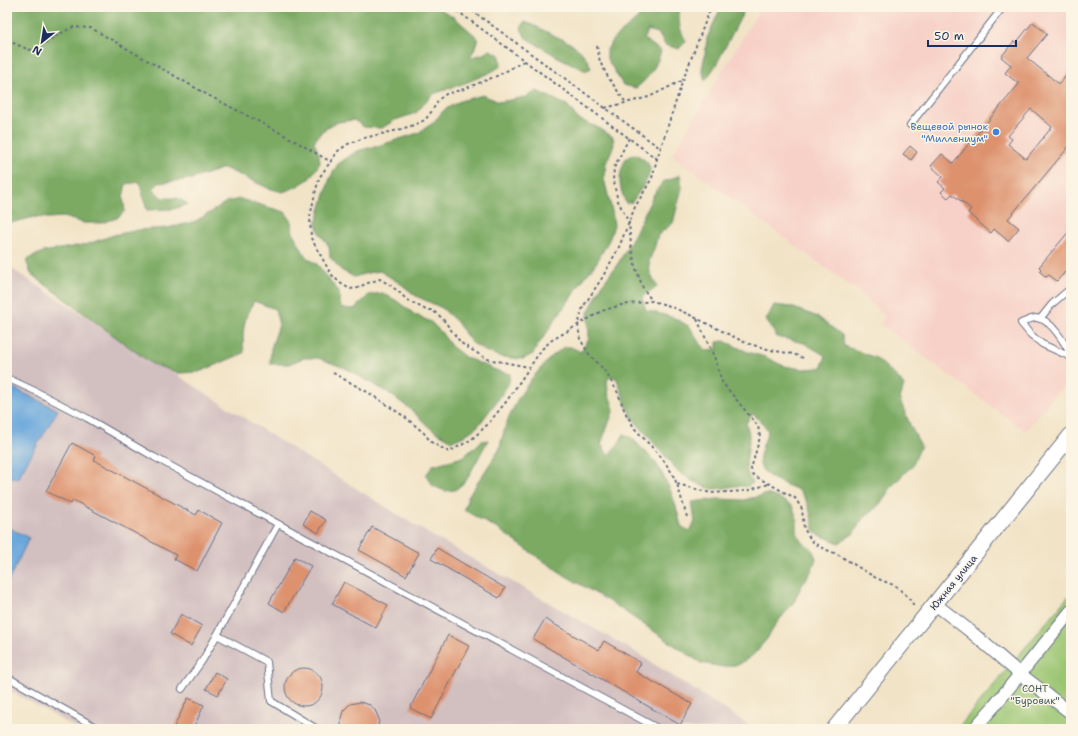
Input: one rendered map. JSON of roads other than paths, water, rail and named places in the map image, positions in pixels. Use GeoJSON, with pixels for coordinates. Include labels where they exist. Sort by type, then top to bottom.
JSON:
{"type":"FeatureCollection","features":[{"type":"Feature","properties":{"kind":"street","name":"Южная улица"},"geometry":{"type":"LineString","coordinates":[[834,729],[1071,435]]}},
{"type":"Feature","properties":{"kind":"street"},"geometry":{"type":"LineString","coordinates":[[935,604],[970,631],[1020,674],[1071,713]]}},
{"type":"Feature","properties":{"kind":"street"},"geometry":{"type":"LineString","coordinates":[[974,729],[1071,611]]}},
{"type":"Feature","properties":{"kind":"lane"},"geometry":{"type":"LineString","coordinates":[[910,125],[1003,7]]}},
{"type":"Feature","properties":{"kind":"lane"},"geometry":{"type":"LineString","coordinates":[[1040,319],[1052,304],[1071,288]]}},
{"type":"Feature","properties":{"kind":"lane"},"geometry":{"type":"LineString","coordinates":[[1036,318],[1048,323],[1056,331],[1071,356],[1042,344],[1030,334],[1021,323],[1036,318]]}},
{"type":"Feature","properties":{"kind":"lane"},"geometry":{"type":"LineString","coordinates":[[7,378],[87,418],[154,457],[659,729]]}},
{"type":"Feature","properties":{"kind":"lane"},"geometry":{"type":"LineString","coordinates":[[182,689],[202,661],[278,524]]}},
{"type":"Feature","properties":{"kind":"lane"},"geometry":{"type":"LineString","coordinates":[[217,635],[267,662],[270,701],[317,729]]}},
{"type":"Feature","properties":{"kind":"lane"},"geometry":{"type":"LineString","coordinates":[[7,677],[99,729]]}},
{"type":"Feature","properties":{"kind":"water"},"geometry":{"type":"Polygon","coordinates":[[[7,385],[58,410],[17,479],[7,475],[7,385]]]}},
{"type":"Feature","properties":{"kind":"water"},"geometry":{"type":"Polygon","coordinates":[[[7,527],[29,538],[7,584],[7,527]]]}},
{"type":"Feature","properties":{"kind":"place","name":"Вещевой рынок \"Миллениум\""},"geometry":{"type":"Point","coordinates":[996,132]}},
{"type":"Feature","properties":{"kind":"park label","name":"СОНТ \"Буровик\""},"geometry":{"type":"Point","coordinates":[1035,694]}}]}
